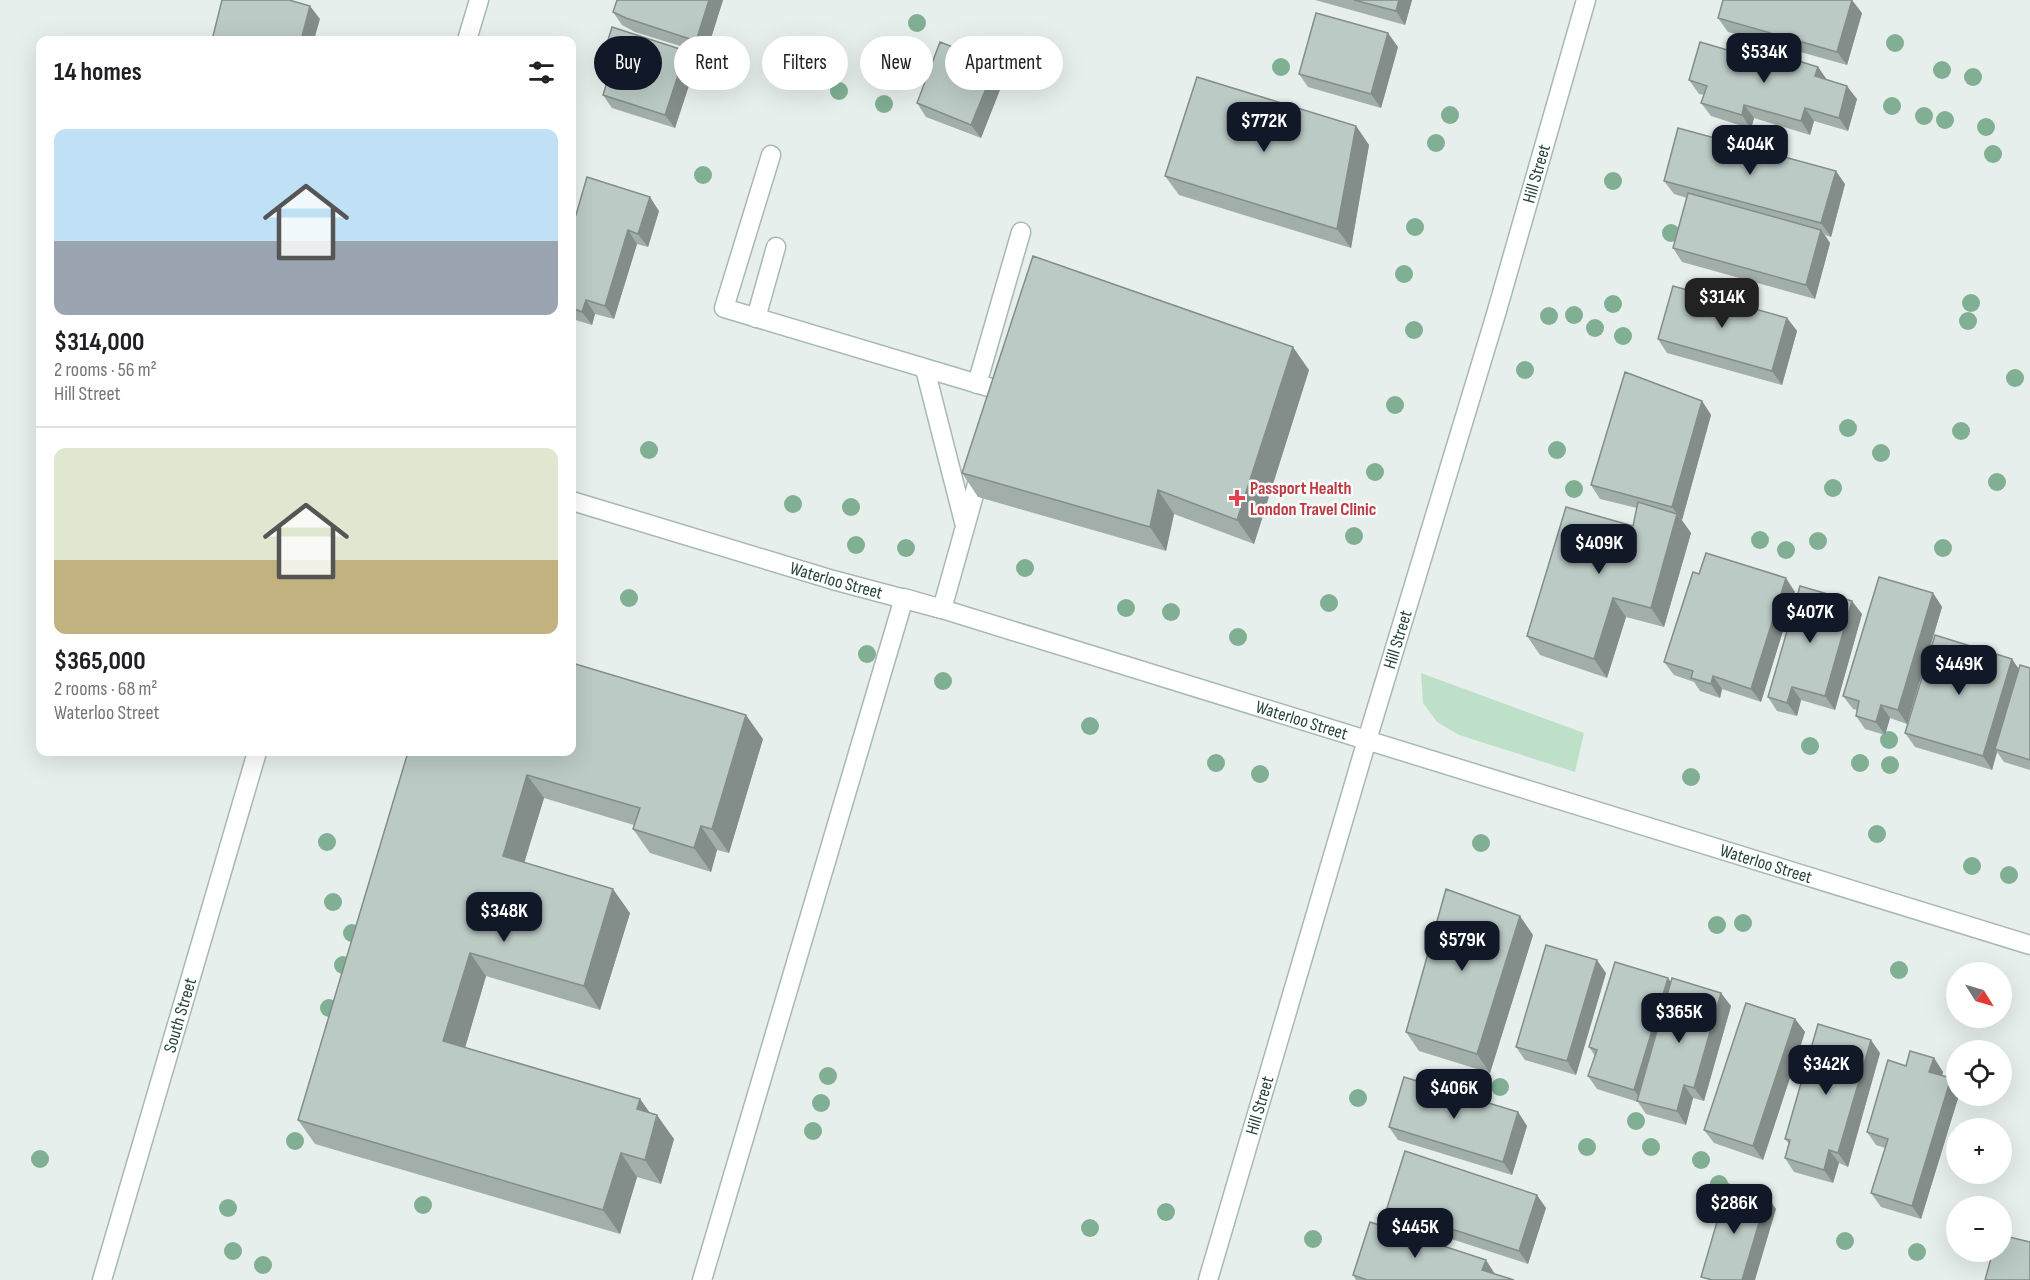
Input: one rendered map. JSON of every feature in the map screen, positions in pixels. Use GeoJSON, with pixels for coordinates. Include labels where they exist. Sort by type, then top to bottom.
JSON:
{"type":"FeatureCollection","features":[{"type":"Feature","properties":{"kind":"street"},"geometry":{"type":"LineString","coordinates":[[467,36],[478,0]]}},
{"type":"Feature","properties":{"kind":"street","name":"Hill Street"},"geometry":{"type":"LineString","coordinates":[[1209,1280],[1367,740],[1493,326],[1586,0]]}},
{"type":"Feature","properties":{"kind":"street"},"geometry":{"type":"LineString","coordinates":[[771,155],[724,308],[1005,392]]}},
{"type":"Feature","properties":{"kind":"street"},"geometry":{"type":"LineString","coordinates":[[977,384],[1021,232]]}},
{"type":"Feature","properties":{"kind":"street"},"geometry":{"type":"LineString","coordinates":[[756,318],[776,247]]}},
{"type":"Feature","properties":{"kind":"street"},"geometry":{"type":"LineString","coordinates":[[925,369],[965,523]]}},
{"type":"Feature","properties":{"kind":"street"},"geometry":{"type":"LineString","coordinates":[[999,414],[1011,372]]}},
{"type":"Feature","properties":{"kind":"street"},"geometry":{"type":"LineString","coordinates":[[942,609],[985,458]]}},
{"type":"Feature","properties":{"kind":"street","name":"Waterloo Street"},"geometry":{"type":"LineString","coordinates":[[576,502],[833,580],[942,609],[2030,945]]}},
{"type":"Feature","properties":{"kind":"street"},"geometry":{"type":"LineString","coordinates":[[702,1280],[903,598]]}},
{"type":"Feature","properties":{"kind":"street","name":"South Street"},"geometry":{"type":"LineString","coordinates":[[102,1280],[256,756]]}},
{"type":"Feature","properties":{"kind":"green space"},"geometry":{"type":"Polygon","coordinates":[[[1421,673],[1584,733],[1575,772],[1459,735],[1437,722],[1423,703],[1421,673]]]}},
{"type":"Feature","properties":{"kind":"building"},"geometry":{"type":"Polygon","coordinates":[[[222,0],[289,0],[310,6],[302,36],[213,36],[222,0]]]}},
{"type":"Feature","properties":{"kind":"building"},"geometry":{"type":"Polygon","coordinates":[[[617,0],[709,0],[698,36],[681,36],[613,12],[617,0]]]}},
{"type":"Feature","properties":{"kind":"building"},"geometry":{"type":"Polygon","coordinates":[[[1354,0],[1399,0],[1396,11],[1354,0]]]}},
{"type":"Feature","properties":{"kind":"building"},"geometry":{"type":"Polygon","coordinates":[[[1723,0],[1852,0],[1837,52],[1718,18],[1723,0]]]}},
{"type":"Feature","properties":{"kind":"building"},"geometry":{"type":"Polygon","coordinates":[[[1316,13],[1388,33],[1371,94],[1299,74],[1316,13]]]}},
{"type":"Feature","properties":{"kind":"building"},"geometry":{"type":"Polygon","coordinates":[[[612,27],[640,36],[609,36],[612,27]]]}},
{"type":"Feature","properties":{"kind":"building"},"geometry":{"type":"Polygon","coordinates":[[[940,42],[945,44],[945,90],[985,90],[971,125],[917,103],[922,90],[933,90],[933,61],[940,42]]]}},
{"type":"Feature","properties":{"kind":"building"},"geometry":{"type":"Polygon","coordinates":[[[1700,42],[1779,65],[1782,56],[1818,67],[1815,76],[1847,86],[1839,118],[1805,108],[1801,121],[1744,105],[1742,115],[1701,103],[1707,86],[1689,80],[1700,42]]]}},
{"type":"Feature","properties":{"kind":"building"},"geometry":{"type":"Polygon","coordinates":[[[662,43],[674,47],[674,88],[665,115],[603,95],[605,90],[662,90],[662,43]]]}},
{"type":"Feature","properties":{"kind":"building"},"geometry":{"type":"Polygon","coordinates":[[[1197,77],[1356,126],[1337,229],[1165,176],[1197,77]]]}},
{"type":"Feature","properties":{"kind":"building"},"geometry":{"type":"Polygon","coordinates":[[[1678,128],[1836,171],[1821,223],[1664,181],[1678,128]]]}},
{"type":"Feature","properties":{"kind":"building"},"geometry":{"type":"Polygon","coordinates":[[[587,177],[650,197],[638,234],[628,230],[605,306],[586,300],[582,312],[576,310],[576,215],[587,177]]]}},
{"type":"Feature","properties":{"kind":"building"},"geometry":{"type":"Polygon","coordinates":[[[1688,193],[1821,230],[1806,285],[1673,248],[1688,193]]]}},
{"type":"Feature","properties":{"kind":"building"},"geometry":{"type":"Polygon","coordinates":[[[1033,256],[1293,347],[1237,520],[1158,490],[1150,527],[962,473],[1033,256]]]}},
{"type":"Feature","properties":{"kind":"building"},"geometry":{"type":"Polygon","coordinates":[[[1673,286],[1787,318],[1772,371],[1658,339],[1673,286]]]}},
{"type":"Feature","properties":{"kind":"building"},"geometry":{"type":"Polygon","coordinates":[[[1625,372],[1702,401],[1672,507],[1591,485],[1625,372]]]}},
{"type":"Feature","properties":{"kind":"building"},"geometry":{"type":"Polygon","coordinates":[[[1638,502],[1677,514],[1651,608],[1613,598],[1594,659],[1527,636],[1566,507],[1633,526],[1638,502]]]}},
{"type":"Feature","properties":{"kind":"building"},"geometry":{"type":"Polygon","coordinates":[[[1706,553],[1786,578],[1751,689],[1713,676],[1711,684],[1691,678],[1693,671],[1664,662],[1693,572],[1699,574],[1706,553]]]}},
{"type":"Feature","properties":{"kind":"building"},"geometry":{"type":"Polygon","coordinates":[[[1879,577],[1933,593],[1898,710],[1881,705],[1876,722],[1856,716],[1859,701],[1843,696],[1879,577]]]}},
{"type":"Feature","properties":{"kind":"building"},"geometry":{"type":"Polygon","coordinates":[[[1800,586],[1852,601],[1825,696],[1792,687],[1787,703],[1768,697],[1800,586]]]}},
{"type":"Feature","properties":{"kind":"building"},"geometry":{"type":"Polygon","coordinates":[[[1935,635],[2012,659],[1983,756],[1905,733],[1935,635]]]}},
{"type":"Feature","properties":{"kind":"building"},"geometry":{"type":"Polygon","coordinates":[[[576,664],[746,715],[712,829],[701,826],[694,848],[633,829],[640,808],[527,775],[503,856],[613,889],[584,986],[470,953],[443,1041],[640,1099],[637,1109],[657,1115],[645,1160],[621,1153],[603,1210],[298,1120],[407,756],[576,756],[576,664]]]}},
{"type":"Feature","properties":{"kind":"building"},"geometry":{"type":"Polygon","coordinates":[[[2020,665],[2030,668],[2030,760],[1995,749],[2020,665]]]}},
{"type":"Feature","properties":{"kind":"building"},"geometry":{"type":"Polygon","coordinates":[[[1446,889],[1520,916],[1477,1054],[1406,1032],[1446,889]]]}},
{"type":"Feature","properties":{"kind":"building"},"geometry":{"type":"Polygon","coordinates":[[[1546,945],[1597,960],[1567,1061],[1516,1047],[1546,945]]]}},
{"type":"Feature","properties":{"kind":"building"},"geometry":{"type":"Polygon","coordinates":[[[1615,962],[1668,978],[1634,1090],[1588,1076],[1597,1050],[1589,1047],[1615,962]]]}},
{"type":"Feature","properties":{"kind":"building"},"geometry":{"type":"Polygon","coordinates":[[[1672,978],[1721,993],[1694,1088],[1684,1085],[1677,1111],[1637,1101],[1672,978]]]}},
{"type":"Feature","properties":{"kind":"building"},"geometry":{"type":"Polygon","coordinates":[[[1746,1003],[1795,1019],[1753,1146],[1704,1130],[1746,1003]]]}},
{"type":"Feature","properties":{"kind":"building"},"geometry":{"type":"Polygon","coordinates":[[[1818,1024],[1871,1040],[1838,1153],[1829,1150],[1824,1170],[1785,1158],[1790,1140],[1785,1139],[1818,1024]]]}},
{"type":"Feature","properties":{"kind":"building"},"geometry":{"type":"Polygon","coordinates":[[[1910,1051],[1934,1058],[1929,1072],[1946,1077],[1946,1094],[1912,1206],[1871,1193],[1888,1139],[1867,1132],[1888,1060],[1906,1066],[1910,1051]]]}},
{"type":"Feature","properties":{"kind":"building"},"geometry":{"type":"Polygon","coordinates":[[[1404,1077],[1518,1112],[1503,1162],[1389,1127],[1404,1077]]]}},
{"type":"Feature","properties":{"kind":"building"},"geometry":{"type":"Polygon","coordinates":[[[1405,1151],[1537,1195],[1519,1251],[1387,1208],[1405,1151]]]}},
{"type":"Feature","properties":{"kind":"building"},"geometry":{"type":"Polygon","coordinates":[[[1728,1184],[1767,1196],[1742,1280],[1712,1280],[1701,1277],[1728,1184]]]}},
{"type":"Feature","properties":{"kind":"building"},"geometry":{"type":"Polygon","coordinates":[[[1370,1222],[1486,1260],[1482,1270],[1514,1280],[1367,1280],[1353,1275],[1370,1222]]]}},
{"type":"Feature","properties":{"kind":"building"},"geometry":{"type":"Polygon","coordinates":[[[2012,1238],[2030,1242],[2030,1280],[1985,1280],[1990,1262],[2012,1262],[2012,1238]]]}},
{"type":"Feature","properties":{"kind":"place","name":"Passport Health London Travel Clinic"},"geometry":{"type":"Point","coordinates":[1237,498]}}]}
